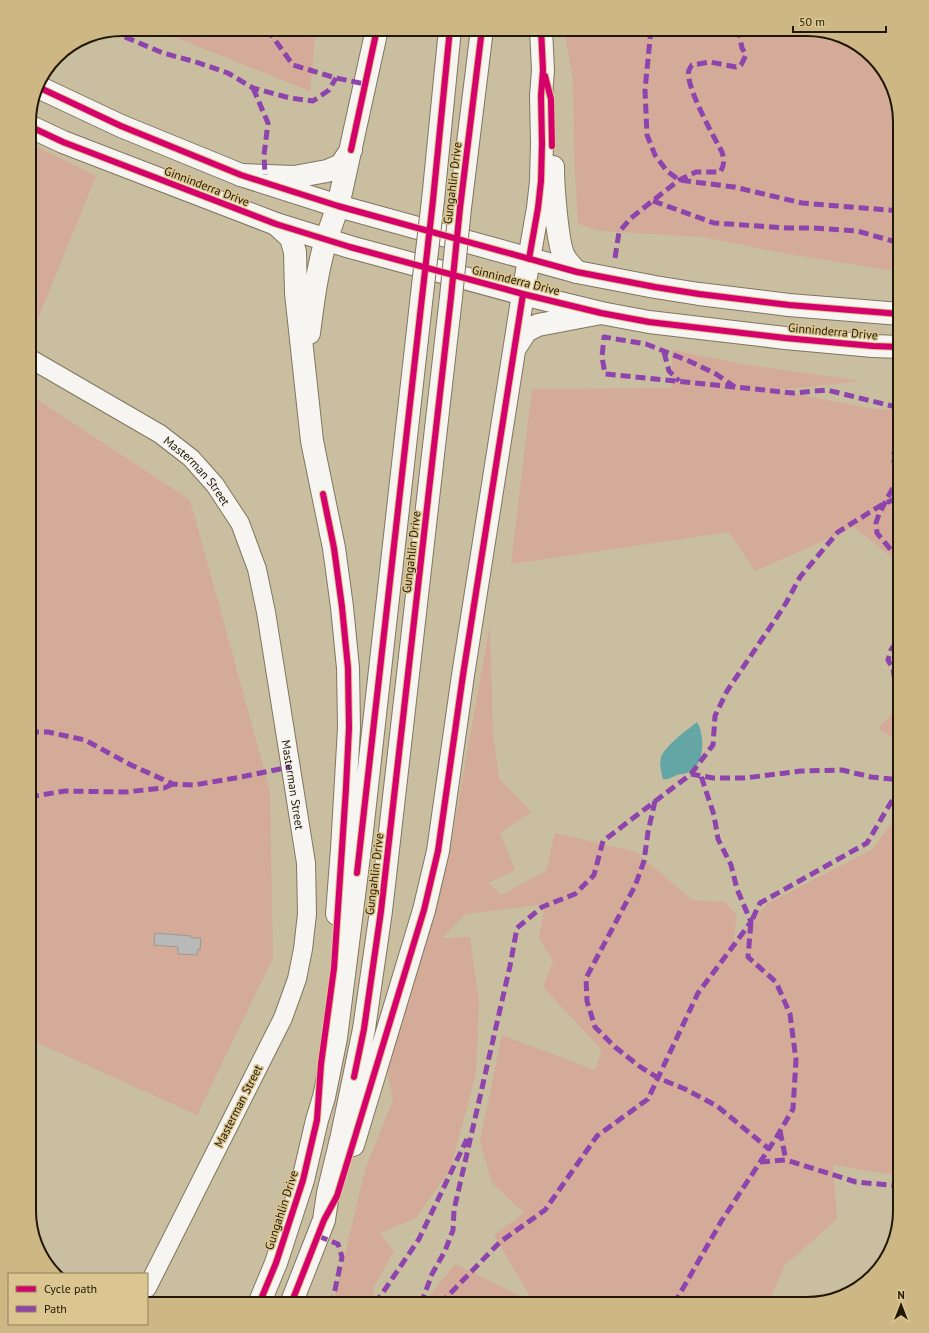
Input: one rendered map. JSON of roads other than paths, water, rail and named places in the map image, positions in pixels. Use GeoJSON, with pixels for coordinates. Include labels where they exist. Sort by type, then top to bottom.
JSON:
{"type":"FeatureCollection","features":[{"type":"Feature","properties":{"kind":"main road"},"geometry":{"type":"LineString","coordinates":[[305,374],[313,302],[323,252],[338,206],[375,36]]}},
{"type":"Feature","properties":{"kind":"main road","name":"Gungahlin Drive"},"geometry":{"type":"LineString","coordinates":[[262,1297],[276,1263],[304,1180],[317,1120],[324,1097],[336,1038],[346,968],[433,200],[449,36]]}},
{"type":"Feature","properties":{"kind":"main road","name":"Gungahlin Drive"},"geometry":{"type":"LineString","coordinates":[[294,1297],[324,1220],[328,1193],[342,1135],[364,1029],[373,969],[481,36]]}},
{"type":"Feature","properties":{"kind":"main road"},"geometry":{"type":"LineString","coordinates":[[324,1220],[337,1196],[355,1140],[424,910],[438,851],[463,675],[538,208],[541,181],[542,143],[541,96],[543,70],[541,36]]}},
{"type":"Feature","properties":{"kind":"main road"},"geometry":{"type":"LineString","coordinates":[[543,70],[552,99],[553,173],[560,242],[564,258],[577,272]]}},
{"type":"Feature","properties":{"kind":"main road","name":"Ginninderra Drive"},"geometry":{"type":"LineString","coordinates":[[43,89],[121,126],[241,175],[338,206],[577,272],[699,294],[789,305],[893,313]]}},
{"type":"Feature","properties":{"kind":"main road","name":"Ginninderra Drive"},"geometry":{"type":"LineString","coordinates":[[36,129],[63,142],[276,224],[326,240],[524,294],[601,313],[649,322],[785,338],[873,346],[893,346]]}},
{"type":"Feature","properties":{"kind":"main road"},"geometry":{"type":"LineString","coordinates":[[241,175],[294,176],[327,171],[341,165],[351,150]]}},
{"type":"Feature","properties":{"kind":"main road"},"geometry":{"type":"LineString","coordinates":[[276,224],[291,238],[295,252],[296,293],[312,441],[334,548],[348,668],[349,728],[334,968],[321,1064],[317,1120]]}},
{"type":"Feature","properties":{"kind":"main road"},"geometry":{"type":"LineString","coordinates":[[515,348],[526,331],[538,325],[601,313]]}},
{"type":"Feature","properties":{"kind":"street","name":"Masterman Street"},"geometry":{"type":"LineString","coordinates":[[36,362],[160,434],[191,458],[215,485],[240,523],[257,570],[266,612],[306,863],[307,914],[303,949],[296,979],[282,1018],[148,1286]]}},
{"type":"Feature","properties":{"kind":"water"},"geometry":{"type":"Polygon","coordinates":[[[697,722],[702,739],[702,752],[698,764],[694,769],[686,773],[669,779],[663,779],[660,763],[663,753],[677,738],[697,722]]]}}]}
